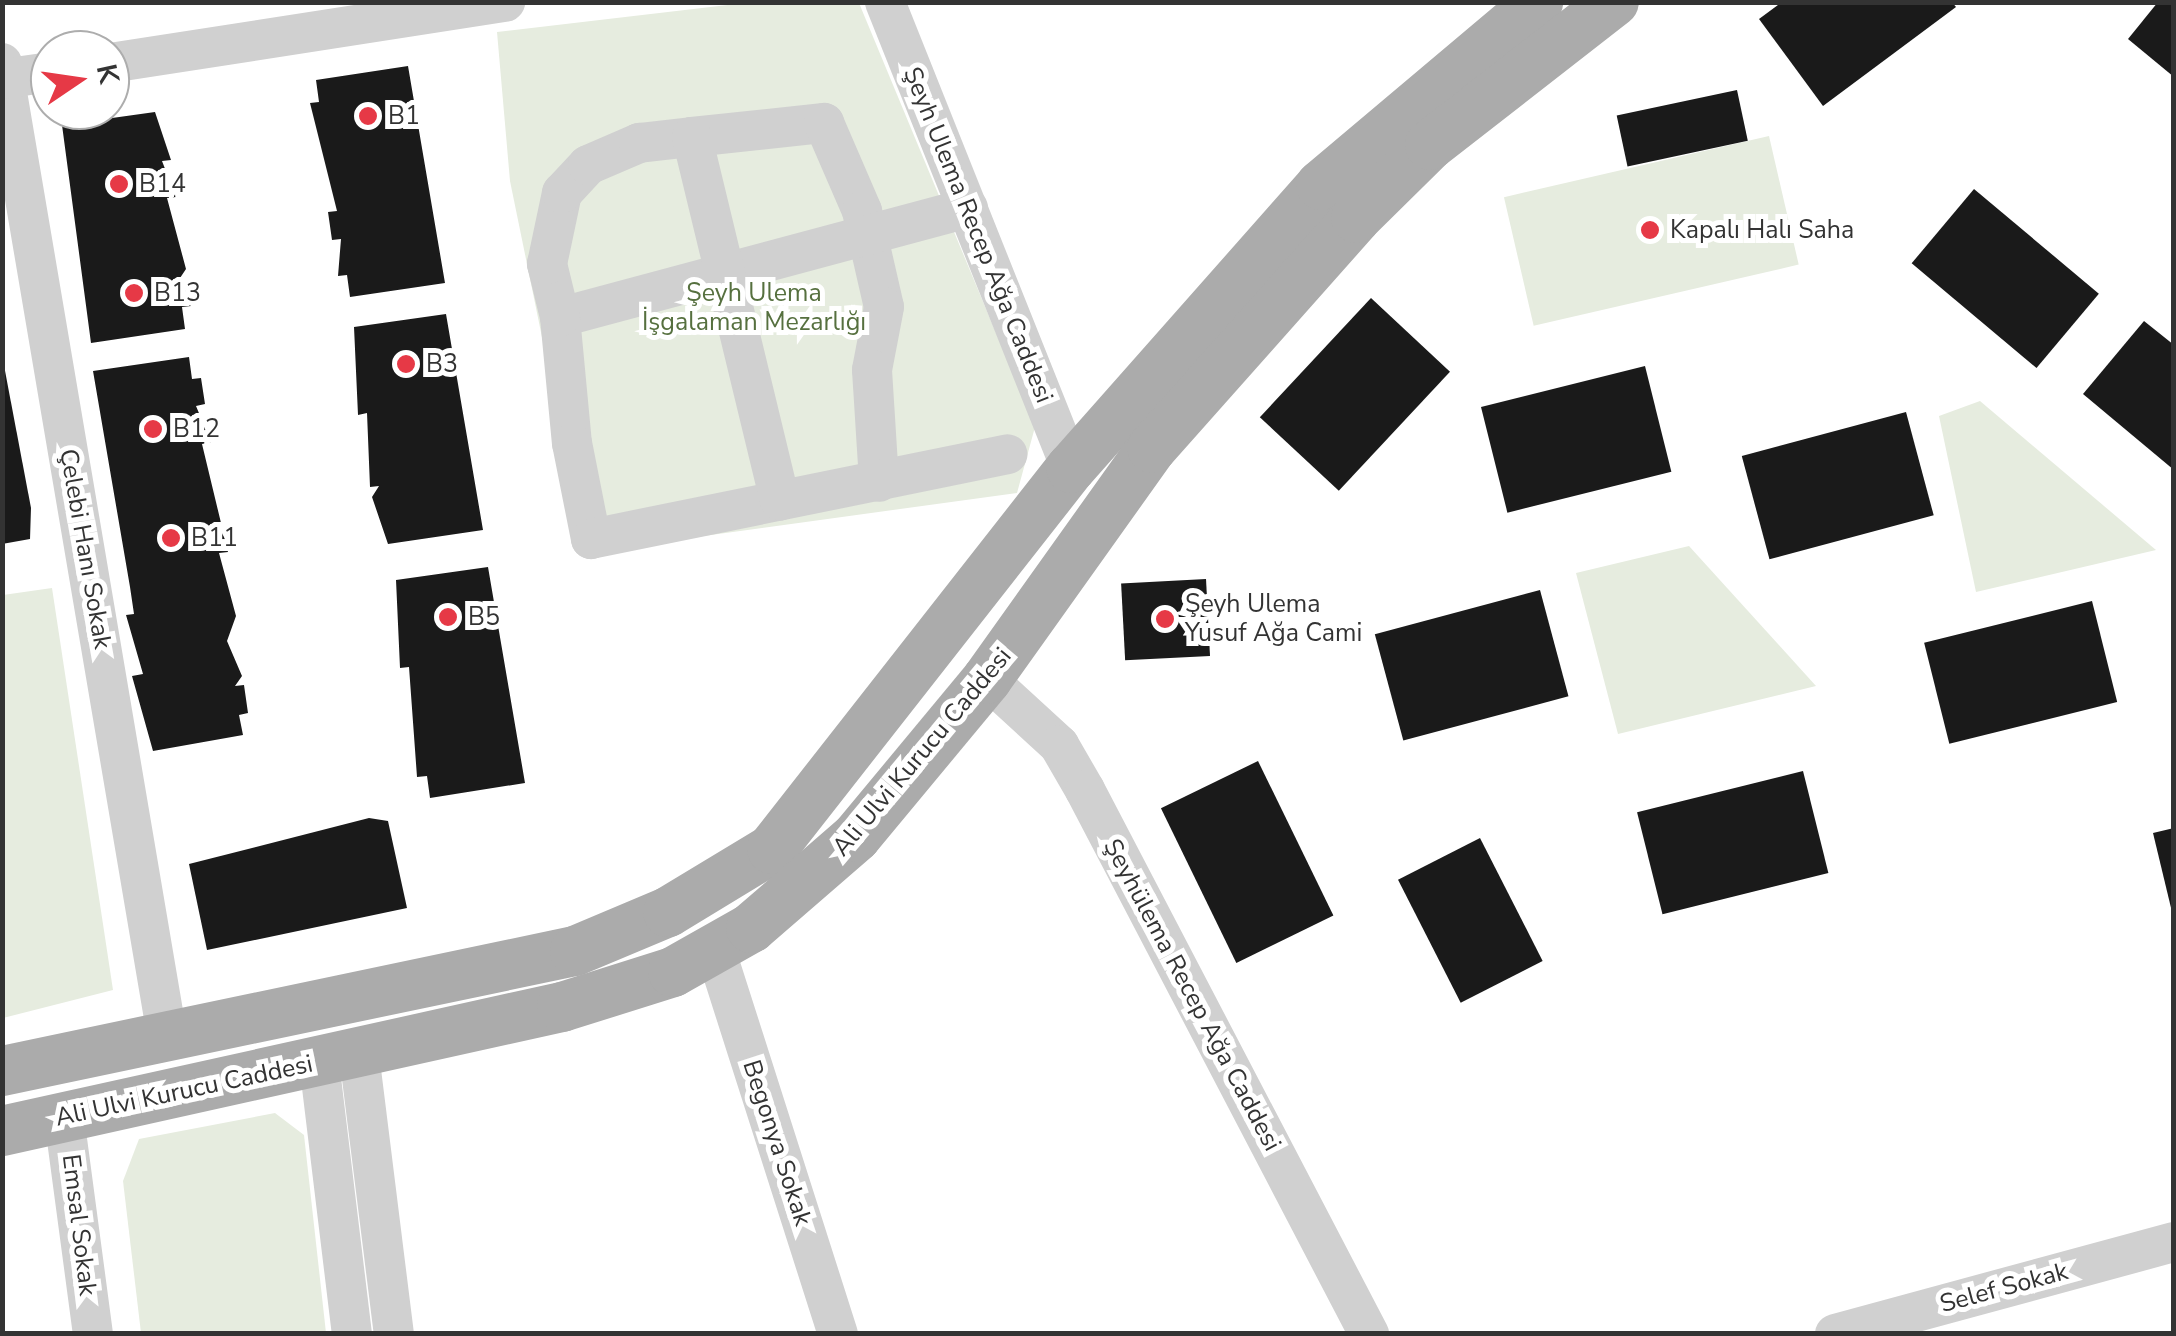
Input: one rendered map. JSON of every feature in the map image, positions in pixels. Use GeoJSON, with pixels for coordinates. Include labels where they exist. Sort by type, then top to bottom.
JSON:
{"type":"FeatureCollection","features":[{"type":"Feature","properties":{"kind":"main road","name":"Ali Ulvi Kurucu Caddesi"},"geometry":{"type":"LineString","coordinates":[[2,1071],[574,951],[722,883],[815,804],[1071,468],[1363,143],[1538,2]]}},
{"type":"Feature","properties":{"kind":"main road","name":"Ali Ulvi Kurucu Caddesi"},"geometry":{"type":"LineString","coordinates":[[2,1131],[592,999],[716,952],[856,838],[987,679],[1152,448],[1356,218],[1430,144],[1614,2]]}},
{"type":"Feature","properties":{"kind":"street"},"geometry":{"type":"LineString","coordinates":[[130,60],[504,2]]}},
{"type":"Feature","properties":{"kind":"street","name":"Şeyh Ulema Recep Ağa Caddesi"},"geometry":{"type":"LineString","coordinates":[[885,2],[1071,468]]}},
{"type":"Feature","properties":{"kind":"street"},"geometry":{"type":"LineString","coordinates":[[3,74],[30,73]]}},
{"type":"Feature","properties":{"kind":"street","name":"Çelebi Hanı Sokak"},"geometry":{"type":"LineString","coordinates":[[3,74],[167,1035]]}},
{"type":"Feature","properties":{"kind":"street"},"geometry":{"type":"LineString","coordinates":[[879,482],[872,370],[884,307],[870,237],[824,123],[622,150],[588,165],[562,193],[547,264],[560,317],[591,539],[879,482],[1007,454]]}},
{"type":"Feature","properties":{"kind":"street"},"geometry":{"type":"LineString","coordinates":[[692,138],[721,275],[780,501]]}},
{"type":"Feature","properties":{"kind":"street"},"geometry":{"type":"LineString","coordinates":[[560,317],[968,208]]}},
{"type":"Feature","properties":{"kind":"street","name":"Şeyhülema Recep Ağa Caddesi"},"geometry":{"type":"LineString","coordinates":[[987,679],[1059,745],[1368,1334]]}},
{"type":"Feature","properties":{"kind":"street","name":"Begonya Sokak"},"geometry":{"type":"LineString","coordinates":[[716,952],[838,1334]]}},
{"type":"Feature","properties":{"kind":"street"},"geometry":{"type":"LineString","coordinates":[[339,1058],[352,1334]]}},
{"type":"Feature","properties":{"kind":"street"},"geometry":{"type":"LineString","coordinates":[[339,1058],[394,1334]]}},
{"type":"Feature","properties":{"kind":"street","name":"Emsal Sokak"},"geometry":{"type":"LineString","coordinates":[[64,1117],[93,1334]]}},
{"type":"Feature","properties":{"kind":"street","name":"Selef Sokak"},"geometry":{"type":"LineString","coordinates":[[1835,1334],[2174,1242]]}},
{"type":"Feature","properties":{"kind":"green space","name":"Şeyh Ulema İşgalaman Mezarlığı"},"geometry":{"type":"Polygon","coordinates":[[[753,2],[859,3],[1035,427],[1017,493],[586,552],[510,181],[497,32],[753,2]]]}},
{"type":"Feature","properties":{"kind":"green space","name":"Kapalı Halı Saha"},"geometry":{"type":"Polygon","coordinates":[[[1769,136],[1799,265],[1534,326],[1504,197],[1769,136]]]}},
{"type":"Feature","properties":{"kind":"green space"},"geometry":{"type":"Polygon","coordinates":[[[1980,401],[2156,550],[1976,592],[1939,416],[1980,401]]]}},
{"type":"Feature","properties":{"kind":"green space"},"geometry":{"type":"Polygon","coordinates":[[[1689,546],[1816,686],[1618,734],[1576,573],[1689,546]]]}},
{"type":"Feature","properties":{"kind":"green space"},"geometry":{"type":"Polygon","coordinates":[[[52,588],[113,990],[3,1018],[3,595],[52,588]]]}},
{"type":"Feature","properties":{"kind":"green space"},"geometry":{"type":"Polygon","coordinates":[[[275,1113],[304,1135],[326,1333],[141,1333],[123,1181],[139,1139],[275,1113]]]}},
{"type":"Feature","properties":{"kind":"building"},"geometry":{"type":"Polygon","coordinates":[[[1782,2],[1952,2],[1956,7],[1823,106],[1759,19],[1782,2]]]}},
{"type":"Feature","properties":{"kind":"building"},"geometry":{"type":"Polygon","coordinates":[[[2158,2],[2174,2],[2174,77],[2128,39],[2158,2]]]}},
{"type":"Feature","properties":{"kind":"building"},"geometry":{"type":"Polygon","coordinates":[[[408,66],[445,283],[350,297],[347,275],[338,276],[341,239],[332,240],[328,212],[337,211],[310,103],[319,102],[316,80],[408,66]]]}},
{"type":"Feature","properties":{"kind":"building"},"geometry":{"type":"Polygon","coordinates":[[[1737,90],[1748,141],[1627,166],[1617,116],[1737,90]]]}},
{"type":"Feature","properties":{"kind":"building"},"geometry":{"type":"Polygon","coordinates":[[[155,112],[171,160],[162,161],[176,197],[167,198],[186,269],[178,281],[187,279],[191,306],[182,307],[185,329],[91,343],[63,130],[130,130],[130,115],[155,112]]]}},
{"type":"Feature","properties":{"kind":"building"},"geometry":{"type":"Polygon","coordinates":[[[1974,189],[2099,294],[2037,368],[1912,263],[1974,189]]]}},
{"type":"Feature","properties":{"kind":"building"},"geometry":{"type":"Polygon","coordinates":[[[1371,298],[1450,372],[1339,491],[1260,417],[1371,298]]]}},
{"type":"Feature","properties":{"kind":"building"},"geometry":{"type":"Polygon","coordinates":[[[446,314],[483,530],[388,544],[372,497],[379,486],[370,487],[367,413],[358,415],[354,327],[446,314]]]}},
{"type":"Feature","properties":{"kind":"building"},"geometry":{"type":"Polygon","coordinates":[[[2144,321],[2174,345],[2174,470],[2083,394],[2144,321]]]}},
{"type":"Feature","properties":{"kind":"building"},"geometry":{"type":"Polygon","coordinates":[[[2,355],[31,508],[30,539],[2,544],[2,355]]]}},
{"type":"Feature","properties":{"kind":"building"},"geometry":{"type":"Polygon","coordinates":[[[189,357],[192,379],[201,378],[205,404],[196,406],[211,442],[202,444],[228,552],[219,553],[236,616],[227,641],[242,676],[235,686],[244,685],[248,713],[239,715],[243,735],[153,751],[132,676],[143,674],[126,615],[134,614],[93,371],[189,357]]]}},
{"type":"Feature","properties":{"kind":"building"},"geometry":{"type":"Polygon","coordinates":[[[1645,366],[1671,472],[1507,513],[1481,407],[1645,366]]]}},
{"type":"Feature","properties":{"kind":"building"},"geometry":{"type":"Polygon","coordinates":[[[1906,412],[1934,515],[1769,559],[1742,456],[1906,412]]]}},
{"type":"Feature","properties":{"kind":"building"},"geometry":{"type":"Polygon","coordinates":[[[488,567],[525,783],[430,798],[427,776],[417,777],[409,667],[400,668],[396,580],[488,567]]]}},
{"type":"Feature","properties":{"kind":"building","name":"Şeyh Ulema Yusuf Ağa Cami"},"geometry":{"type":"Polygon","coordinates":[[[1206,579],[1210,656],[1125,660],[1121,583],[1206,579]]]}},
{"type":"Feature","properties":{"kind":"building"},"geometry":{"type":"Polygon","coordinates":[[[1540,590],[1568,696],[1403,741],[1375,634],[1540,590]]]}},
{"type":"Feature","properties":{"kind":"building"},"geometry":{"type":"Polygon","coordinates":[[[2092,601],[2117,702],[1949,744],[1924,643],[2092,601]]]}},
{"type":"Feature","properties":{"kind":"building"},"geometry":{"type":"Polygon","coordinates":[[[1258,761],[1333,916],[1236,963],[1161,808],[1258,761]]]}},
{"type":"Feature","properties":{"kind":"building"},"geometry":{"type":"Polygon","coordinates":[[[1803,771],[1828,873],[1662,914],[1637,812],[1803,771]]]}},
{"type":"Feature","properties":{"kind":"building"},"geometry":{"type":"Polygon","coordinates":[[[369,818],[388,821],[407,908],[207,950],[189,864],[369,818]]]}},
{"type":"Feature","properties":{"kind":"building"},"geometry":{"type":"Polygon","coordinates":[[[2174,828],[2174,911],[2172,912],[2153,833],[2174,828]]]}},
{"type":"Feature","properties":{"kind":"building"},"geometry":{"type":"Polygon","coordinates":[[[1480,838],[1543,961],[1461,1003],[1398,880],[1480,838]]]}},
{"type":"Feature","properties":{"kind":"place","name":"B1"},"geometry":{"type":"Point","coordinates":[368,116]}},
{"type":"Feature","properties":{"kind":"place","name":"B14"},"geometry":{"type":"Point","coordinates":[119,184]}},
{"type":"Feature","properties":{"kind":"place","name":"Kapalı Halı Saha"},"geometry":{"type":"Point","coordinates":[1650,230]}},
{"type":"Feature","properties":{"kind":"place","name":"B13"},"geometry":{"type":"Point","coordinates":[134,293]}},
{"type":"Feature","properties":{"kind":"place","name":"B3"},"geometry":{"type":"Point","coordinates":[406,364]}},
{"type":"Feature","properties":{"kind":"place","name":"B12"},"geometry":{"type":"Point","coordinates":[153,429]}},
{"type":"Feature","properties":{"kind":"place","name":"B11"},"geometry":{"type":"Point","coordinates":[171,538]}},
{"type":"Feature","properties":{"kind":"place","name":"B5"},"geometry":{"type":"Point","coordinates":[448,617]}},
{"type":"Feature","properties":{"kind":"place","name":"Şeyh Ulema Yusuf Ağa Cami"},"geometry":{"type":"Point","coordinates":[1165,619]}}]}
